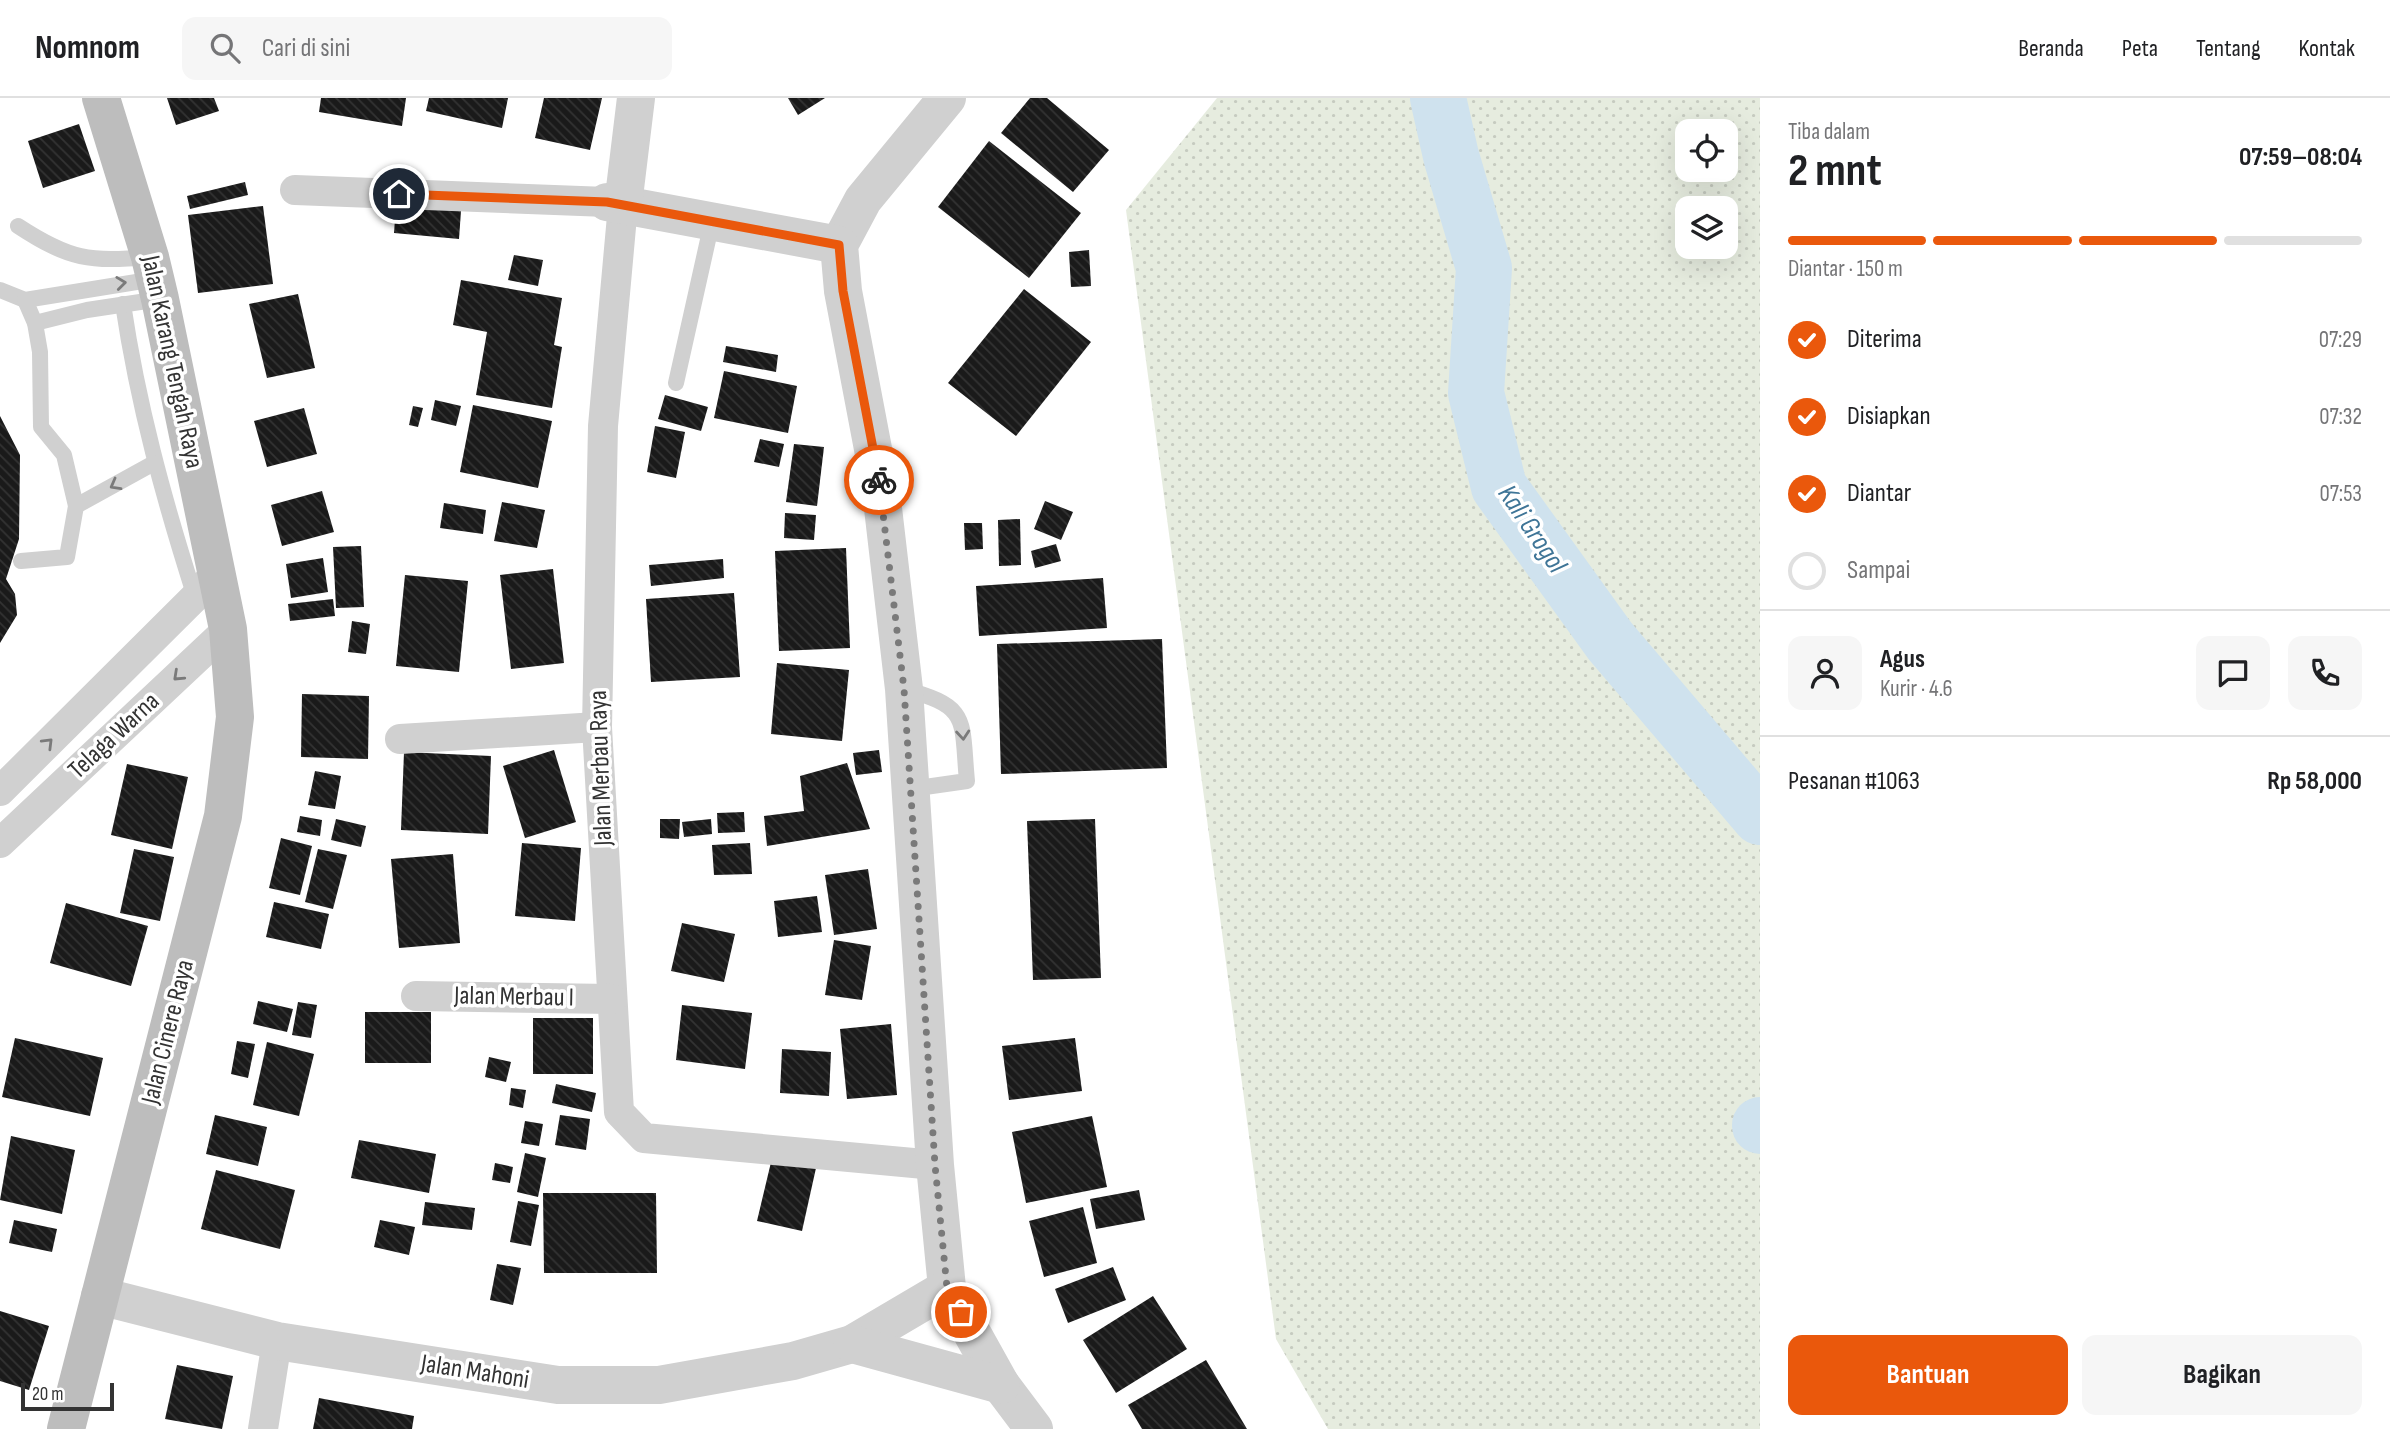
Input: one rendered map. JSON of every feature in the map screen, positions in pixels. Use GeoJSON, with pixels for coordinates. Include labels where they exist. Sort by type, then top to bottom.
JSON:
{"type":"FeatureCollection","features":[{"type":"Feature","properties":{"kind":"main road","name":"Jalan Karang Tengah Raya"},"geometry":{"type":"LineString","coordinates":[[101,98],[155,278],[168,452],[206,583],[228,629]]}},
{"type":"Feature","properties":{"kind":"main road","name":"Jalan Cinere Raya"},"geometry":{"type":"LineString","coordinates":[[65,1429],[223,816],[235,717],[228,629]]}},
{"type":"Feature","properties":{"kind":"street","name":"Jalan Merbau Raya"},"geometry":{"type":"LineString","coordinates":[[636,98],[615,203],[603,426],[597,727],[619,1112],[644,1138],[935,1165]]}},
{"type":"Feature","properties":{"kind":"street"},"geometry":{"type":"LineString","coordinates":[[947,98],[863,200],[839,245],[843,291],[881,491],[904,689],[935,1165],[947,1288],[1001,1385],[1034,1429]]}},
{"type":"Feature","properties":{"kind":"street"},"geometry":{"type":"LineString","coordinates":[[295,190],[615,203],[839,245]]}},
{"type":"Feature","properties":{"kind":"street","name":"Telaga Warna"},"geometry":{"type":"LineString","coordinates":[[0,792],[206,583]]}},
{"type":"Feature","properties":{"kind":"street","name":"Telaga Warna"},"geometry":{"type":"LineString","coordinates":[[0,843],[228,629]]}},
{"type":"Feature","properties":{"kind":"street"},"geometry":{"type":"LineString","coordinates":[[400,739],[597,727]]}},
{"type":"Feature","properties":{"kind":"street","name":"Jalan Merbau I"},"geometry":{"type":"LineString","coordinates":[[416,996],[612,999]]}},
{"type":"Feature","properties":{"kind":"street","name":"Jalan Mahoni"},"geometry":{"type":"LineString","coordinates":[[100,1296],[276,1341],[558,1385],[659,1385],[793,1361],[852,1344],[947,1288]]}},
{"type":"Feature","properties":{"kind":"street"},"geometry":{"type":"LineString","coordinates":[[263,1429],[276,1341]]}},
{"type":"Feature","properties":{"kind":"street"},"geometry":{"type":"LineString","coordinates":[[852,1344],[1001,1385]]}},
{"type":"Feature","properties":{"kind":"lane"},"geometry":{"type":"LineString","coordinates":[[676,383],[712,222]]}},
{"type":"Feature","properties":{"kind":"lane"},"geometry":{"type":"LineString","coordinates":[[18,226],[73,256],[101,261],[155,278]]}},
{"type":"Feature","properties":{"kind":"lane"},"geometry":{"type":"LineString","coordinates":[[1,290],[24,300],[155,278]]}},
{"type":"Feature","properties":{"kind":"lane"},"geometry":{"type":"LineString","coordinates":[[35,323],[123,304],[155,278]]}},
{"type":"Feature","properties":{"kind":"lane"},"geometry":{"type":"LineString","coordinates":[[21,561],[67,557],[76,506],[64,455],[41,427],[40,352],[35,323],[24,300]]}},
{"type":"Feature","properties":{"kind":"lane"},"geometry":{"type":"LineString","coordinates":[[76,506],[168,452],[132,368],[123,304]]}},
{"type":"Feature","properties":{"kind":"lane"},"geometry":{"type":"LineString","coordinates":[[904,689],[950,705],[961,719],[967,781],[911,789]]}},
{"type":"Feature","properties":{"kind":"shaded area"},"geometry":{"type":"Polygon","coordinates":[[[1217,98],[1760,98],[1760,1429],[1328,1429],[1276,1339],[1126,210],[1217,98]]]}},
{"type":"Feature","properties":{"kind":"building"},"geometry":{"type":"Polygon","coordinates":[[[167,98],[214,98],[219,111],[176,125],[167,98]]]}},
{"type":"Feature","properties":{"kind":"building"},"geometry":{"type":"Polygon","coordinates":[[[321,98],[406,98],[402,126],[319,112],[321,98]]]}},
{"type":"Feature","properties":{"kind":"building"},"geometry":{"type":"Polygon","coordinates":[[[429,98],[508,98],[502,128],[426,111],[429,98]]]}},
{"type":"Feature","properties":{"kind":"building"},"geometry":{"type":"Polygon","coordinates":[[[544,98],[602,98],[590,150],[535,138],[544,98]]]}},
{"type":"Feature","properties":{"kind":"building"},"geometry":{"type":"Polygon","coordinates":[[[788,98],[825,98],[798,115],[788,98]]]}},
{"type":"Feature","properties":{"kind":"building"},"geometry":{"type":"Polygon","coordinates":[[[1030,98],[1047,98],[1109,150],[1073,192],[1001,133],[1030,98]]]}},
{"type":"Feature","properties":{"kind":"building"},"geometry":{"type":"Polygon","coordinates":[[[79,124],[95,171],[43,188],[28,141],[79,124]]]}},
{"type":"Feature","properties":{"kind":"building"},"geometry":{"type":"Polygon","coordinates":[[[989,141],[1081,213],[1029,278],[938,207],[989,141]]]}},
{"type":"Feature","properties":{"kind":"building"},"geometry":{"type":"Polygon","coordinates":[[[245,182],[248,195],[190,209],[187,196],[245,182]]]}},
{"type":"Feature","properties":{"kind":"building"},"geometry":{"type":"Polygon","coordinates":[[[396,205],[461,211],[459,239],[394,233],[396,205]]]}},
{"type":"Feature","properties":{"kind":"building"},"geometry":{"type":"Polygon","coordinates":[[[263,206],[273,284],[198,293],[188,215],[263,206]]]}},
{"type":"Feature","properties":{"kind":"building"},"geometry":{"type":"Polygon","coordinates":[[[1089,250],[1091,286],[1071,287],[1069,252],[1089,250]]]}},
{"type":"Feature","properties":{"kind":"building"},"geometry":{"type":"Polygon","coordinates":[[[514,255],[543,260],[538,286],[508,280],[514,255]]]}},
{"type":"Feature","properties":{"kind":"building"},"geometry":{"type":"Polygon","coordinates":[[[461,280],[562,298],[554,345],[562,347],[552,408],[476,395],[487,332],[453,325],[461,280]]]}},
{"type":"Feature","properties":{"kind":"building"},"geometry":{"type":"Polygon","coordinates":[[[1024,289],[1091,342],[1016,436],[948,383],[1024,289]]]}},
{"type":"Feature","properties":{"kind":"building"},"geometry":{"type":"Polygon","coordinates":[[[298,294],[315,368],[267,378],[249,304],[298,294]]]}},
{"type":"Feature","properties":{"kind":"building"},"geometry":{"type":"Polygon","coordinates":[[[726,346],[778,355],[776,372],[723,362],[726,346]]]}},
{"type":"Feature","properties":{"kind":"building"},"geometry":{"type":"Polygon","coordinates":[[[724,371],[797,386],[788,433],[714,418],[724,371]]]}},
{"type":"Feature","properties":{"kind":"building"},"geometry":{"type":"Polygon","coordinates":[[[665,395],[708,407],[701,431],[658,419],[665,395]]]}},
{"type":"Feature","properties":{"kind":"building"},"geometry":{"type":"Polygon","coordinates":[[[435,400],[461,406],[456,426],[431,420],[435,400]]]}},
{"type":"Feature","properties":{"kind":"building"},"geometry":{"type":"Polygon","coordinates":[[[473,405],[552,421],[538,488],[460,472],[473,405]]]}},
{"type":"Feature","properties":{"kind":"building"},"geometry":{"type":"Polygon","coordinates":[[[413,406],[423,408],[418,427],[409,425],[413,406]]]}},
{"type":"Feature","properties":{"kind":"building"},"geometry":{"type":"Polygon","coordinates":[[[304,408],[317,454],[267,467],[254,421],[304,408]]]}},
{"type":"Feature","properties":{"kind":"building"},"geometry":{"type":"Polygon","coordinates":[[[0,416],[20,455],[19,539],[6,579],[15,594],[17,615],[0,643],[0,416]]]}},
{"type":"Feature","properties":{"kind":"building"},"geometry":{"type":"Polygon","coordinates":[[[655,426],[685,432],[676,478],[647,472],[655,426]]]}},
{"type":"Feature","properties":{"kind":"building"},"geometry":{"type":"Polygon","coordinates":[[[760,439],[784,444],[779,467],[754,462],[760,439]]]}},
{"type":"Feature","properties":{"kind":"building"},"geometry":{"type":"Polygon","coordinates":[[[794,444],[824,447],[817,506],[786,502],[794,444]]]}},
{"type":"Feature","properties":{"kind":"building"},"geometry":{"type":"Polygon","coordinates":[[[322,491],[334,532],[282,546],[271,505],[322,491]]]}},
{"type":"Feature","properties":{"kind":"building"},"geometry":{"type":"Polygon","coordinates":[[[1045,501],[1073,512],[1061,540],[1034,529],[1045,501]]]}},
{"type":"Feature","properties":{"kind":"building"},"geometry":{"type":"Polygon","coordinates":[[[502,502],[545,510],[537,548],[494,541],[502,502]]]}},
{"type":"Feature","properties":{"kind":"building"},"geometry":{"type":"Polygon","coordinates":[[[444,503],[486,510],[483,534],[440,528],[444,503]]]}},
{"type":"Feature","properties":{"kind":"building"},"geometry":{"type":"Polygon","coordinates":[[[785,513],[816,515],[814,540],[784,538],[785,513]]]}},
{"type":"Feature","properties":{"kind":"building"},"geometry":{"type":"Polygon","coordinates":[[[1020,519],[1021,565],[999,566],[998,520],[1020,519]]]}},
{"type":"Feature","properties":{"kind":"building"},"geometry":{"type":"Polygon","coordinates":[[[964,523],[982,523],[983,549],[965,550],[964,523]]]}},
{"type":"Feature","properties":{"kind":"building"},"geometry":{"type":"Polygon","coordinates":[[[1056,544],[1061,561],[1035,568],[1031,551],[1056,544]]]}},
{"type":"Feature","properties":{"kind":"building"},"geometry":{"type":"Polygon","coordinates":[[[361,546],[364,607],[336,608],[333,547],[361,546]]]}},
{"type":"Feature","properties":{"kind":"building"},"geometry":{"type":"Polygon","coordinates":[[[846,548],[850,648],[779,651],[775,551],[846,548]]]}},
{"type":"Feature","properties":{"kind":"building"},"geometry":{"type":"Polygon","coordinates":[[[323,558],[328,592],[291,598],[286,564],[323,558]]]}},
{"type":"Feature","properties":{"kind":"building"},"geometry":{"type":"Polygon","coordinates":[[[723,559],[724,578],[651,586],[649,565],[723,559]]]}},
{"type":"Feature","properties":{"kind":"building"},"geometry":{"type":"Polygon","coordinates":[[[553,569],[564,663],[511,669],[500,575],[553,569]]]}},
{"type":"Feature","properties":{"kind":"building"},"geometry":{"type":"Polygon","coordinates":[[[405,575],[468,581],[459,672],[396,666],[405,575]]]}},
{"type":"Feature","properties":{"kind":"building"},"geometry":{"type":"Polygon","coordinates":[[[1103,578],[1107,628],[979,636],[976,586],[1103,578]]]}},
{"type":"Feature","properties":{"kind":"building"},"geometry":{"type":"Polygon","coordinates":[[[734,593],[740,677],[651,682],[646,599],[734,593]]]}},
{"type":"Feature","properties":{"kind":"building"},"geometry":{"type":"Polygon","coordinates":[[[333,599],[335,616],[290,621],[288,604],[333,599]]]}},
{"type":"Feature","properties":{"kind":"building"},"geometry":{"type":"Polygon","coordinates":[[[352,621],[370,624],[366,654],[348,652],[352,621]]]}},
{"type":"Feature","properties":{"kind":"building"},"geometry":{"type":"Polygon","coordinates":[[[1162,639],[1167,768],[1001,774],[997,644],[1162,639]]]}},
{"type":"Feature","properties":{"kind":"building"},"geometry":{"type":"Polygon","coordinates":[[[777,663],[849,670],[842,741],[771,734],[777,663]]]}},
{"type":"Feature","properties":{"kind":"building"},"geometry":{"type":"Polygon","coordinates":[[[302,694],[369,696],[368,759],[301,757],[302,694]]]}},
{"type":"Feature","properties":{"kind":"building"},"geometry":{"type":"Polygon","coordinates":[[[554,750],[576,822],[525,838],[503,766],[554,750]]]}},
{"type":"Feature","properties":{"kind":"building"},"geometry":{"type":"Polygon","coordinates":[[[879,750],[882,772],[856,775],[853,753],[879,750]]]}},
{"type":"Feature","properties":{"kind":"building"},"geometry":{"type":"Polygon","coordinates":[[[404,752],[491,756],[488,834],[401,830],[404,752]]]}},
{"type":"Feature","properties":{"kind":"building"},"geometry":{"type":"Polygon","coordinates":[[[847,763],[870,829],[767,846],[764,816],[804,811],[800,776],[847,763]]]}},
{"type":"Feature","properties":{"kind":"building"},"geometry":{"type":"Polygon","coordinates":[[[127,764],[188,777],[172,849],[111,835],[127,764]]]}},
{"type":"Feature","properties":{"kind":"building"},"geometry":{"type":"Polygon","coordinates":[[[315,771],[341,776],[335,809],[308,805],[315,771]]]}},
{"type":"Feature","properties":{"kind":"building"},"geometry":{"type":"Polygon","coordinates":[[[744,812],[745,832],[718,833],[717,813],[744,812]]]}},
{"type":"Feature","properties":{"kind":"building"},"geometry":{"type":"Polygon","coordinates":[[[300,816],[322,820],[320,836],[297,832],[300,816]]]}},
{"type":"Feature","properties":{"kind":"building"},"geometry":{"type":"Polygon","coordinates":[[[336,819],[366,826],[361,847],[331,840],[336,819]]]}},
{"type":"Feature","properties":{"kind":"building"},"geometry":{"type":"Polygon","coordinates":[[[660,819],[680,819],[679,839],[660,838],[660,819]]]}},
{"type":"Feature","properties":{"kind":"building"},"geometry":{"type":"Polygon","coordinates":[[[711,819],[712,834],[684,837],[682,822],[711,819]]]}},
{"type":"Feature","properties":{"kind":"building"},"geometry":{"type":"Polygon","coordinates":[[[1095,819],[1101,978],[1033,980],[1027,821],[1095,819]]]}},
{"type":"Feature","properties":{"kind":"building"},"geometry":{"type":"Polygon","coordinates":[[[281,838],[312,846],[300,895],[269,888],[281,838]]]}},
{"type":"Feature","properties":{"kind":"building"},"geometry":{"type":"Polygon","coordinates":[[[522,843],[581,848],[575,921],[515,916],[522,843]]]}},
{"type":"Feature","properties":{"kind":"building"},"geometry":{"type":"Polygon","coordinates":[[[750,843],[752,874],[714,875],[712,845],[750,843]]]}},
{"type":"Feature","properties":{"kind":"building"},"geometry":{"type":"Polygon","coordinates":[[[134,849],[174,857],[160,921],[120,913],[134,849]]]}},
{"type":"Feature","properties":{"kind":"building"},"geometry":{"type":"Polygon","coordinates":[[[318,849],[347,855],[333,909],[305,902],[318,849]]]}},
{"type":"Feature","properties":{"kind":"building"},"geometry":{"type":"Polygon","coordinates":[[[453,854],[460,943],[399,948],[391,859],[453,854]]]}},
{"type":"Feature","properties":{"kind":"building"},"geometry":{"type":"Polygon","coordinates":[[[868,869],[877,929],[834,935],[825,875],[868,869]]]}},
{"type":"Feature","properties":{"kind":"building"},"geometry":{"type":"Polygon","coordinates":[[[817,896],[822,932],[778,937],[774,901],[817,896]]]}},
{"type":"Feature","properties":{"kind":"building"},"geometry":{"type":"Polygon","coordinates":[[[274,902],[329,914],[321,949],[266,937],[274,902]]]}},
{"type":"Feature","properties":{"kind":"building"},"geometry":{"type":"Polygon","coordinates":[[[66,903],[148,926],[131,986],[50,963],[66,903]]]}},
{"type":"Feature","properties":{"kind":"building"},"geometry":{"type":"Polygon","coordinates":[[[682,923],[735,934],[724,982],[671,971],[682,923]]]}},
{"type":"Feature","properties":{"kind":"building"},"geometry":{"type":"Polygon","coordinates":[[[834,940],[871,946],[862,1000],[825,995],[834,940]]]}},
{"type":"Feature","properties":{"kind":"building"},"geometry":{"type":"Polygon","coordinates":[[[258,1001],[293,1009],[287,1032],[253,1024],[258,1001]]]}},
{"type":"Feature","properties":{"kind":"building"},"geometry":{"type":"Polygon","coordinates":[[[298,1002],[317,1005],[311,1038],[292,1035],[298,1002]]]}},
{"type":"Feature","properties":{"kind":"building"},"geometry":{"type":"Polygon","coordinates":[[[682,1005],[752,1013],[745,1069],[676,1060],[682,1005]]]}},
{"type":"Feature","properties":{"kind":"building"},"geometry":{"type":"Polygon","coordinates":[[[365,1012],[431,1012],[431,1063],[365,1063],[365,1012]]]}},
{"type":"Feature","properties":{"kind":"building"},"geometry":{"type":"Polygon","coordinates":[[[533,1018],[593,1018],[593,1074],[533,1074],[533,1018]]]}},
{"type":"Feature","properties":{"kind":"building"},"geometry":{"type":"Polygon","coordinates":[[[891,1024],[897,1095],[847,1099],[840,1029],[891,1024]]]}},
{"type":"Feature","properties":{"kind":"building"},"geometry":{"type":"Polygon","coordinates":[[[15,1038],[103,1058],[90,1116],[2,1097],[15,1038]]]}},
{"type":"Feature","properties":{"kind":"building"},"geometry":{"type":"Polygon","coordinates":[[[1075,1038],[1082,1091],[1009,1100],[1002,1046],[1075,1038]]]}},
{"type":"Feature","properties":{"kind":"building"},"geometry":{"type":"Polygon","coordinates":[[[237,1041],[255,1044],[248,1078],[231,1074],[237,1041]]]}},
{"type":"Feature","properties":{"kind":"building"},"geometry":{"type":"Polygon","coordinates":[[[267,1042],[314,1054],[299,1116],[253,1105],[267,1042]]]}},
{"type":"Feature","properties":{"kind":"building"},"geometry":{"type":"Polygon","coordinates":[[[782,1049],[831,1052],[829,1096],[780,1093],[782,1049]]]}},
{"type":"Feature","properties":{"kind":"building"},"geometry":{"type":"Polygon","coordinates":[[[489,1057],[511,1062],[506,1082],[485,1077],[489,1057]]]}},
{"type":"Feature","properties":{"kind":"building"},"geometry":{"type":"Polygon","coordinates":[[[556,1084],[596,1093],[592,1112],[552,1103],[556,1084]]]}},
{"type":"Feature","properties":{"kind":"building"},"geometry":{"type":"Polygon","coordinates":[[[511,1088],[526,1090],[523,1108],[509,1105],[511,1088]]]}},
{"type":"Feature","properties":{"kind":"building"},"geometry":{"type":"Polygon","coordinates":[[[215,1115],[267,1127],[258,1166],[206,1154],[215,1115]]]}},
{"type":"Feature","properties":{"kind":"building"},"geometry":{"type":"Polygon","coordinates":[[[560,1115],[590,1119],[586,1150],[555,1145],[560,1115]]]}},
{"type":"Feature","properties":{"kind":"building"},"geometry":{"type":"Polygon","coordinates":[[[1092,1116],[1107,1187],[1026,1203],[1012,1132],[1092,1116]]]}},
{"type":"Feature","properties":{"kind":"building"},"geometry":{"type":"Polygon","coordinates":[[[525,1121],[543,1124],[539,1146],[521,1143],[525,1121]]]}},
{"type":"Feature","properties":{"kind":"building"},"geometry":{"type":"Polygon","coordinates":[[[11,1136],[75,1150],[62,1214],[0,1200],[11,1136]]]}},
{"type":"Feature","properties":{"kind":"building"},"geometry":{"type":"Polygon","coordinates":[[[359,1140],[436,1154],[429,1193],[351,1178],[359,1140]]]}},
{"type":"Feature","properties":{"kind":"building"},"geometry":{"type":"Polygon","coordinates":[[[525,1153],[546,1158],[538,1197],[517,1192],[525,1153]]]}},
{"type":"Feature","properties":{"kind":"building"},"geometry":{"type":"Polygon","coordinates":[[[772,1158],[816,1168],[802,1231],[757,1221],[772,1158]]]}},
{"type":"Feature","properties":{"kind":"building"},"geometry":{"type":"Polygon","coordinates":[[[495,1163],[513,1167],[510,1183],[492,1180],[495,1163]]]}},
{"type":"Feature","properties":{"kind":"building"},"geometry":{"type":"Polygon","coordinates":[[[216,1170],[295,1190],[280,1249],[201,1229],[216,1170]]]}},
{"type":"Feature","properties":{"kind":"building"},"geometry":{"type":"Polygon","coordinates":[[[1139,1190],[1145,1220],[1096,1229],[1090,1199],[1139,1190]]]}},
{"type":"Feature","properties":{"kind":"building"},"geometry":{"type":"Polygon","coordinates":[[[543,1193],[656,1193],[657,1273],[544,1273],[543,1193]]]}},
{"type":"Feature","properties":{"kind":"building"},"geometry":{"type":"Polygon","coordinates":[[[518,1201],[539,1205],[531,1246],[510,1242],[518,1201]]]}},
{"type":"Feature","properties":{"kind":"building"},"geometry":{"type":"Polygon","coordinates":[[[425,1202],[475,1208],[472,1230],[422,1225],[425,1202]]]}},
{"type":"Feature","properties":{"kind":"building"},"geometry":{"type":"Polygon","coordinates":[[[1083,1207],[1097,1263],[1044,1277],[1029,1221],[1083,1207]]]}},
{"type":"Feature","properties":{"kind":"building"},"geometry":{"type":"Polygon","coordinates":[[[14,1220],[57,1229],[52,1252],[9,1243],[14,1220]]]}},
{"type":"Feature","properties":{"kind":"building"},"geometry":{"type":"Polygon","coordinates":[[[380,1220],[415,1227],[409,1255],[374,1247],[380,1220]]]}},
{"type":"Feature","properties":{"kind":"building"},"geometry":{"type":"Polygon","coordinates":[[[497,1264],[521,1268],[513,1305],[490,1300],[497,1264]]]}},
{"type":"Feature","properties":{"kind":"building"},"geometry":{"type":"Polygon","coordinates":[[[1113,1267],[1126,1300],[1068,1323],[1055,1289],[1113,1267]]]}},
{"type":"Feature","properties":{"kind":"building"},"geometry":{"type":"Polygon","coordinates":[[[1153,1296],[1187,1349],[1116,1393],[1083,1340],[1153,1296]]]}},
{"type":"Feature","properties":{"kind":"building"},"geometry":{"type":"Polygon","coordinates":[[[0,1311],[49,1326],[29,1390],[0,1381],[0,1311]]]}},
{"type":"Feature","properties":{"kind":"building"},"geometry":{"type":"Polygon","coordinates":[[[1206,1360],[1247,1429],[1142,1429],[1128,1405],[1206,1360]]]}},
{"type":"Feature","properties":{"kind":"building"},"geometry":{"type":"Polygon","coordinates":[[[177,1365],[233,1376],[222,1429],[165,1419],[177,1365]]]}},
{"type":"Feature","properties":{"kind":"building"},"geometry":{"type":"Polygon","coordinates":[[[319,1398],[414,1416],[412,1429],[313,1429],[319,1398]]]}},
{"type":"Feature","properties":{"kind":"waterway","name":"Kali Grogol"},"geometry":{"type":"LineString","coordinates":[[1438,98],[1451,156],[1484,268],[1476,393],[1499,487],[1610,641],[1760,817]]}},
{"type":"Feature","properties":{"kind":"way so far"},"geometry":{"type":"LineString","coordinates":[[879,480],[904,689],[935,1165],[947,1288],[961,1312]]}},
{"type":"Feature","properties":{"kind":"route"},"geometry":{"type":"LineString","coordinates":[[399,194],[607,202],[839,245],[843,291],[879,480]]}}]}
